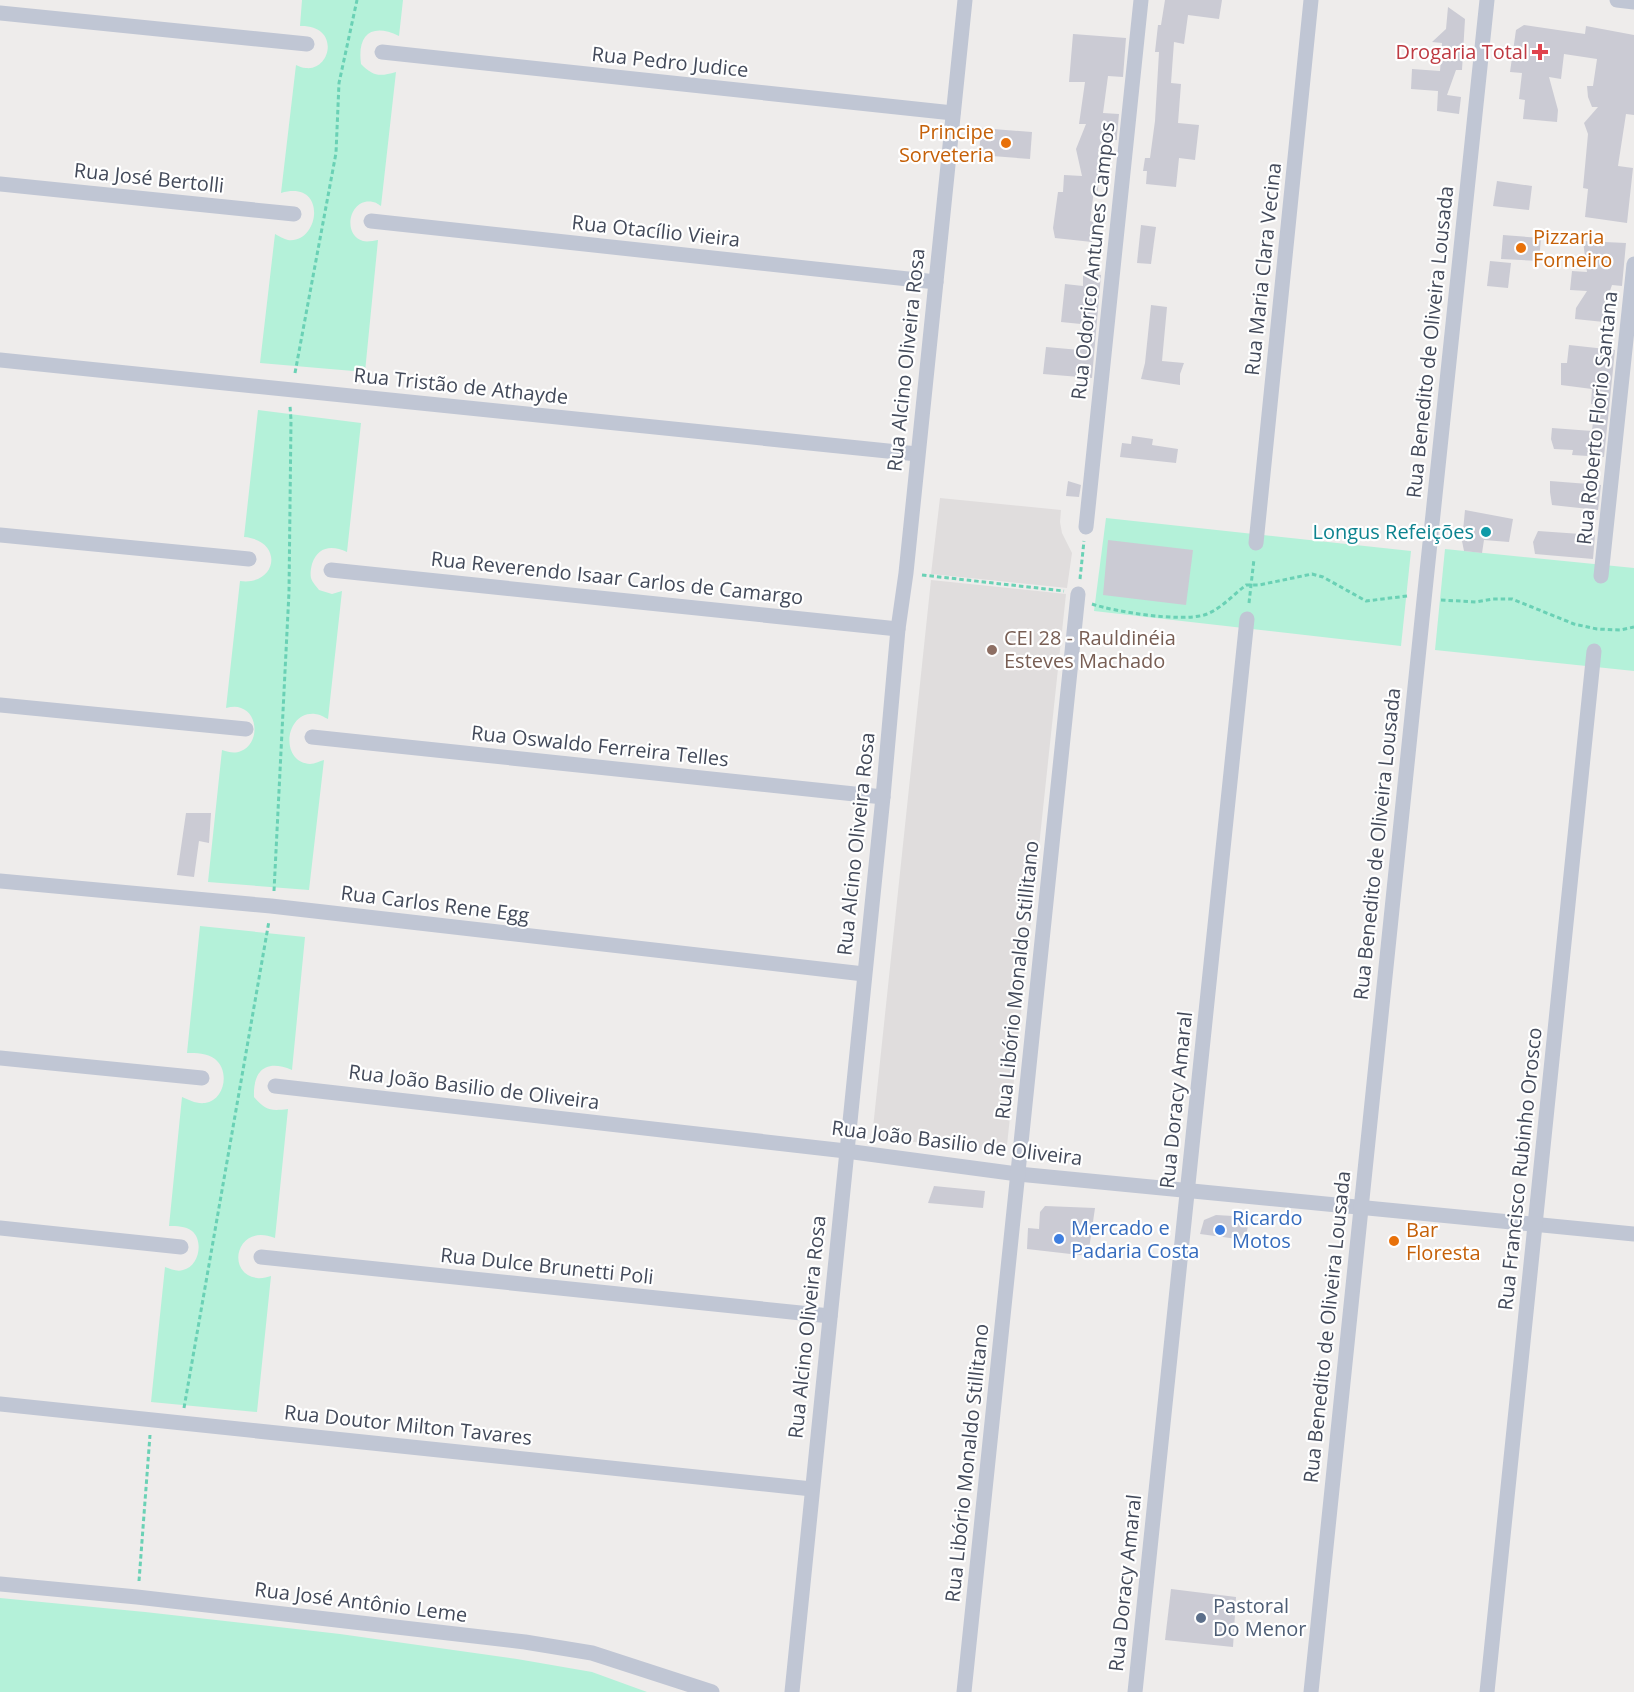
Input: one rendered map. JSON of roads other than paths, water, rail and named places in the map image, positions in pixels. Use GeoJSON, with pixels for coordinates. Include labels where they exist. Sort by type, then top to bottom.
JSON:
{"type":"FeatureCollection","features":[{"type":"Feature","properties":{"kind":"street","name":"Rua Alcino Oliveira Rosa"},"geometry":{"type":"LineString","coordinates":[[792,1692],[898,629],[906,573],[965,0]]}},
{"type":"Feature","properties":{"kind":"street","name":"Rua Odorico Antunes Campos"},"geometry":{"type":"LineString","coordinates":[[1086,527],[1141,0]]}},
{"type":"Feature","properties":{"kind":"street","name":"Rua Maria Clara Vecina"},"geometry":{"type":"LineString","coordinates":[[1256,543],[1311,0]]}},
{"type":"Feature","properties":{"kind":"street","name":"Rua Benedito de Oliveira Lousada"},"geometry":{"type":"LineString","coordinates":[[1311,1692],[1487,0]]}},
{"type":"Feature","properties":{"kind":"street"},"geometry":{"type":"LineString","coordinates":[[1617,0],[1634,2]]}},
{"type":"Feature","properties":{"kind":"street"},"geometry":{"type":"LineString","coordinates":[[0,13],[307,44]]}},
{"type":"Feature","properties":{"kind":"street","name":"Rua Pedro Judice"},"geometry":{"type":"LineString","coordinates":[[382,52],[954,113]]}},
{"type":"Feature","properties":{"kind":"street","name":"Rua José Bertolli"},"geometry":{"type":"LineString","coordinates":[[0,184],[294,214]]}},
{"type":"Feature","properties":{"kind":"street","name":"Rua Otacílio Vieira"},"geometry":{"type":"LineString","coordinates":[[371,221],[936,282]]}},
{"type":"Feature","properties":{"kind":"street","name":"Rua Roberto Florio Santana"},"geometry":{"type":"LineString","coordinates":[[1601,576],[1634,264]]}},
{"type":"Feature","properties":{"kind":"street","name":"Rua Tristão de Athayde"},"geometry":{"type":"LineString","coordinates":[[0,360],[917,454]]}},
{"type":"Feature","properties":{"kind":"street"},"geometry":{"type":"LineString","coordinates":[[0,535],[249,559]]}},
{"type":"Feature","properties":{"kind":"street","name":"Rua Reverendo Isaar Carlos de Camargo"},"geometry":{"type":"LineString","coordinates":[[331,570],[898,629]]}},
{"type":"Feature","properties":{"kind":"street","name":"Rua Libório Monaldo Stillitano"},"geometry":{"type":"LineString","coordinates":[[964,1692],[1018,1174],[1072,593]]}},
{"type":"Feature","properties":{"kind":"street","name":"Rua Doracy Amaral"},"geometry":{"type":"LineString","coordinates":[[1135,1692],[1247,620]]}},
{"type":"Feature","properties":{"kind":"street","name":"Rua Francisco Rubinho Orosco"},"geometry":{"type":"LineString","coordinates":[[1487,1692],[1594,651]]}},
{"type":"Feature","properties":{"kind":"street"},"geometry":{"type":"LineString","coordinates":[[0,705],[246,729]]}},
{"type":"Feature","properties":{"kind":"street","name":"Rua Oswaldo Ferreira Telles"},"geometry":{"type":"LineString","coordinates":[[312,737],[883,797]]}},
{"type":"Feature","properties":{"kind":"street","name":"Rua Carlos Rene Egg"},"geometry":{"type":"LineString","coordinates":[[0,881],[271,906],[864,974]]}},
{"type":"Feature","properties":{"kind":"street"},"geometry":{"type":"LineString","coordinates":[[0,1058],[202,1078]]}},
{"type":"Feature","properties":{"kind":"street","name":"Rua João Basilio de Oliveira"},"geometry":{"type":"LineString","coordinates":[[276,1086],[846,1151],[1018,1174],[1634,1234]]}},
{"type":"Feature","properties":{"kind":"street"},"geometry":{"type":"LineString","coordinates":[[0,1228],[181,1247]]}},
{"type":"Feature","properties":{"kind":"street","name":"Rua Dulce Brunetti Poli"},"geometry":{"type":"LineString","coordinates":[[261,1257],[830,1316]]}},
{"type":"Feature","properties":{"kind":"street","name":"Rua Doutor Milton Tavares"},"geometry":{"type":"LineString","coordinates":[[0,1404],[812,1489]]}},
{"type":"Feature","properties":{"kind":"street","name":"Rua José Antônio Leme"},"geometry":{"type":"LineString","coordinates":[[0,1584],[137,1597],[536,1644],[592,1653],[712,1692]]}},
{"type":"Feature","properties":{"kind":"place","name":"Drogaria Total"},"geometry":{"type":"Point","coordinates":[1540,52]}},
{"type":"Feature","properties":{"kind":"place","name":"Principe Sorveteria"},"geometry":{"type":"Point","coordinates":[1006,143]}},
{"type":"Feature","properties":{"kind":"place","name":"Pizzaria Forneiro"},"geometry":{"type":"Point","coordinates":[1521,248]}},
{"type":"Feature","properties":{"kind":"place","name":"Longus Refeições"},"geometry":{"type":"Point","coordinates":[1486,532]}},
{"type":"Feature","properties":{"kind":"place","name":"CEI 28 - Rauldinéia Esteves Machado"},"geometry":{"type":"Point","coordinates":[992,650]}},
{"type":"Feature","properties":{"kind":"place","name":"Ricardo Motos"},"geometry":{"type":"Point","coordinates":[1220,1230]}},
{"type":"Feature","properties":{"kind":"place","name":"Mercado e Padaria Costa"},"geometry":{"type":"Point","coordinates":[1059,1239]}},
{"type":"Feature","properties":{"kind":"place","name":"Bar Floresta"},"geometry":{"type":"Point","coordinates":[1394,1241]}},
{"type":"Feature","properties":{"kind":"place","name":"Pastoral Do Menor"},"geometry":{"type":"Point","coordinates":[1201,1618]}}]}
